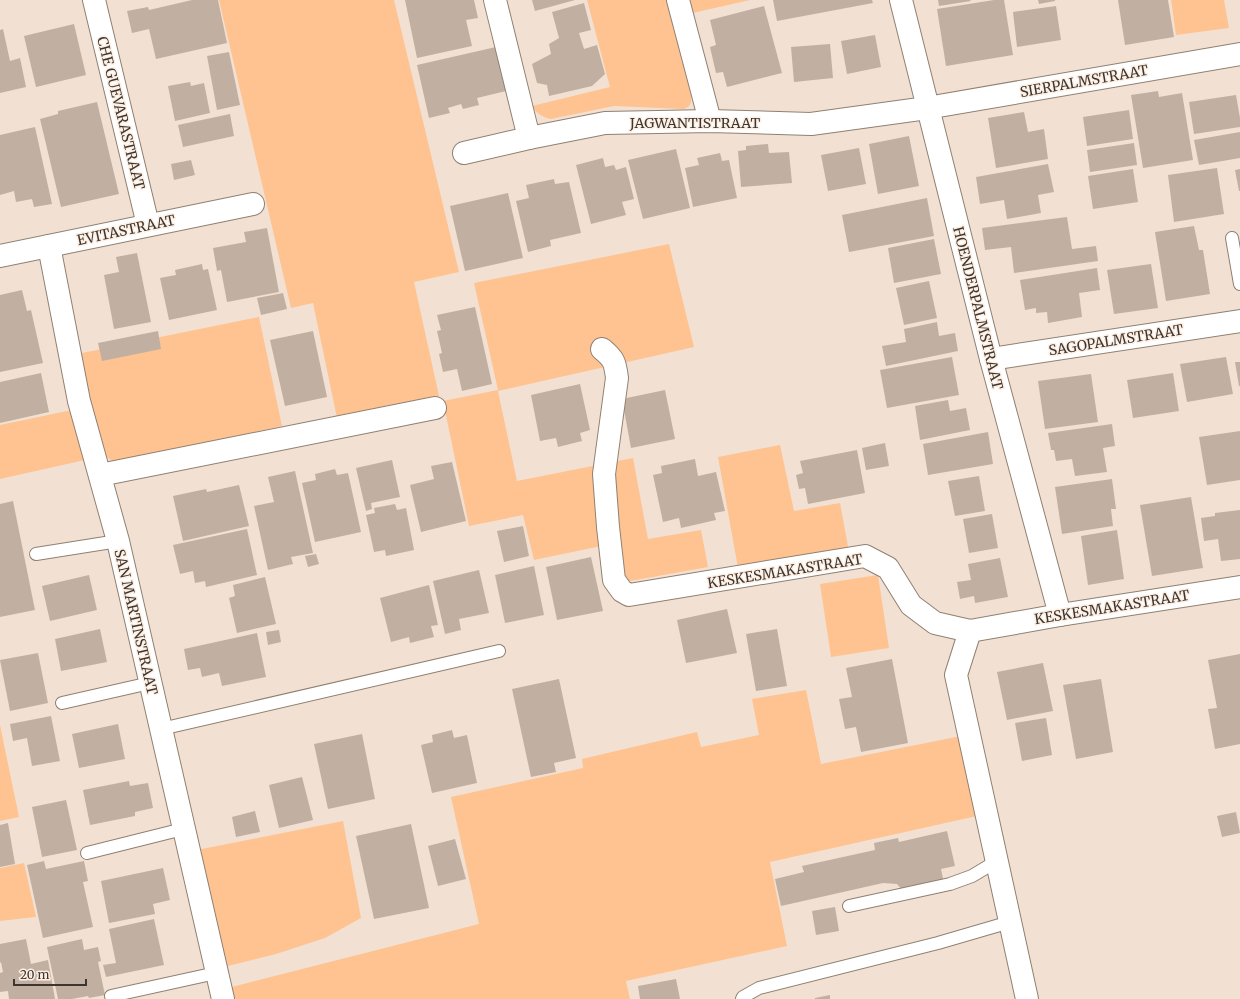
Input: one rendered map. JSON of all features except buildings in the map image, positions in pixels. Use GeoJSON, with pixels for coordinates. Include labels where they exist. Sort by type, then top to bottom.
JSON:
{"type":"FeatureCollection","features":[{"type":"Feature","properties":{"kind":"street","name":"CHE GUEVARASTRAAT"},"geometry":{"type":"LineString","coordinates":[[94,0],[148,225]]}},
{"type":"Feature","properties":{"kind":"street"},"geometry":{"type":"LineString","coordinates":[[495,0],[529,138]]}},
{"type":"Feature","properties":{"kind":"street"},"geometry":{"type":"LineString","coordinates":[[678,0],[710,122]]}},
{"type":"Feature","properties":{"kind":"street","name":"HOENDERPALMSTRAAT"},"geometry":{"type":"LineString","coordinates":[[901,0],[991,359],[1060,614]]}},
{"type":"Feature","properties":{"kind":"street","name":"SIERPALMSTRAAT"},"geometry":{"type":"LineString","coordinates":[[928,108],[1240,54]]}},
{"type":"Feature","properties":{"kind":"street","name":"JAGWANTISTRAAT"},"geometry":{"type":"LineString","coordinates":[[464,153],[605,123],[710,122],[811,124],[928,108]]}},
{"type":"Feature","properties":{"kind":"street","name":"EVITASTRAAT"},"geometry":{"type":"LineString","coordinates":[[0,256],[253,204]]}},
{"type":"Feature","properties":{"kind":"street","name":"SAN MARTINSTRAAT"},"geometry":{"type":"LineString","coordinates":[[49,246],[78,401],[118,541],[223,999]]}},
{"type":"Feature","properties":{"kind":"street","name":"SAGOPALMSTRAAT"},"geometry":{"type":"LineString","coordinates":[[991,359],[1240,321]]}},
{"type":"Feature","properties":{"kind":"street","name":"KESKESMAKASTRAAT"},"geometry":{"type":"LineString","coordinates":[[602,350],[612,358],[616,368],[617,378],[604,474],[608,528],[614,580],[622,591],[629,595],[865,556],[888,568],[911,605],[935,623],[970,632],[1060,614],[1240,587]]}},
{"type":"Feature","properties":{"kind":"street"},"geometry":{"type":"LineString","coordinates":[[100,475],[435,408]]}},
{"type":"Feature","properties":{"kind":"street"},"geometry":{"type":"LineString","coordinates":[[970,632],[956,675],[1027,999]]}},
{"type":"Feature","properties":{"kind":"lane"},"geometry":{"type":"LineString","coordinates":[[1232,238],[1240,284]]}},
{"type":"Feature","properties":{"kind":"lane"},"geometry":{"type":"LineString","coordinates":[[36,554],[118,541]]}},
{"type":"Feature","properties":{"kind":"lane"},"geometry":{"type":"LineString","coordinates":[[161,729],[499,651]]}},
{"type":"Feature","properties":{"kind":"lane"},"geometry":{"type":"LineString","coordinates":[[62,703],[150,683]]}},
{"type":"Feature","properties":{"kind":"lane"},"geometry":{"type":"LineString","coordinates":[[87,853],[183,829]]}},
{"type":"Feature","properties":{"kind":"lane"},"geometry":{"type":"LineString","coordinates":[[849,906],[950,884],[972,876],[992,864],[997,863]]}},
{"type":"Feature","properties":{"kind":"lane"},"geometry":{"type":"LineString","coordinates":[[742,999],[759,988],[938,943],[1010,922]]}},
{"type":"Feature","properties":{"kind":"lane"},"geometry":{"type":"LineString","coordinates":[[111,996],[216,973]]}},
{"type":"Feature","properties":{"kind":"shaded area"},"geometry":{"type":"Polygon","coordinates":[[[219,0],[394,0],[459,272],[414,282],[439,396],[337,418],[313,303],[291,308],[219,0]]]}},
{"type":"Feature","properties":{"kind":"shaded area"},"geometry":{"type":"Polygon","coordinates":[[[587,0],[667,0],[691,96],[691,102],[688,107],[684,109],[614,106],[551,119],[542,116],[536,111],[532,106],[610,87],[587,0]]]}},
{"type":"Feature","properties":{"kind":"shaded area"},"geometry":{"type":"Polygon","coordinates":[[[680,0],[750,0],[684,15],[680,0]]]}},
{"type":"Feature","properties":{"kind":"shaded area"},"geometry":{"type":"Polygon","coordinates":[[[1171,0],[1224,0],[1229,28],[1176,35],[1171,0]]]}},
{"type":"Feature","properties":{"kind":"shaded area"},"geometry":{"type":"Polygon","coordinates":[[[669,244],[694,347],[498,391],[517,481],[633,458],[648,539],[701,530],[708,567],[619,583],[611,544],[534,560],[523,515],[469,526],[443,401],[498,390],[474,283],[669,244]]]}},
{"type":"Feature","properties":{"kind":"shaded area"},"geometry":{"type":"Polygon","coordinates":[[[259,317],[282,426],[115,463],[103,453],[77,354],[259,317]]]}},
{"type":"Feature","properties":{"kind":"shaded area"},"geometry":{"type":"Polygon","coordinates":[[[72,410],[80,446],[85,460],[0,479],[0,425],[72,410]]]}},
{"type":"Feature","properties":{"kind":"shaded area"},"geometry":{"type":"Polygon","coordinates":[[[780,445],[794,511],[840,503],[849,552],[738,568],[718,457],[780,445]]]}},
{"type":"Feature","properties":{"kind":"shaded area"},"geometry":{"type":"Polygon","coordinates":[[[878,575],[889,648],[831,657],[820,584],[878,575]]]}},
{"type":"Feature","properties":{"kind":"shaded area"},"geometry":{"type":"Polygon","coordinates":[[[806,690],[821,764],[961,736],[977,816],[770,862],[787,946],[626,981],[630,999],[231,999],[228,988],[479,924],[451,797],[583,768],[582,759],[697,732],[701,747],[759,735],[752,699],[806,690]]]}},
{"type":"Feature","properties":{"kind":"shaded area"},"geometry":{"type":"Polygon","coordinates":[[[0,725],[19,817],[0,821],[0,725]]]}},
{"type":"Feature","properties":{"kind":"shaded area"},"geometry":{"type":"Polygon","coordinates":[[[343,821],[361,918],[325,938],[276,954],[224,967],[197,850],[343,821]]]}},
{"type":"Feature","properties":{"kind":"shaded area"},"geometry":{"type":"Polygon","coordinates":[[[24,863],[36,917],[0,921],[0,868],[24,863]]]}}]}
